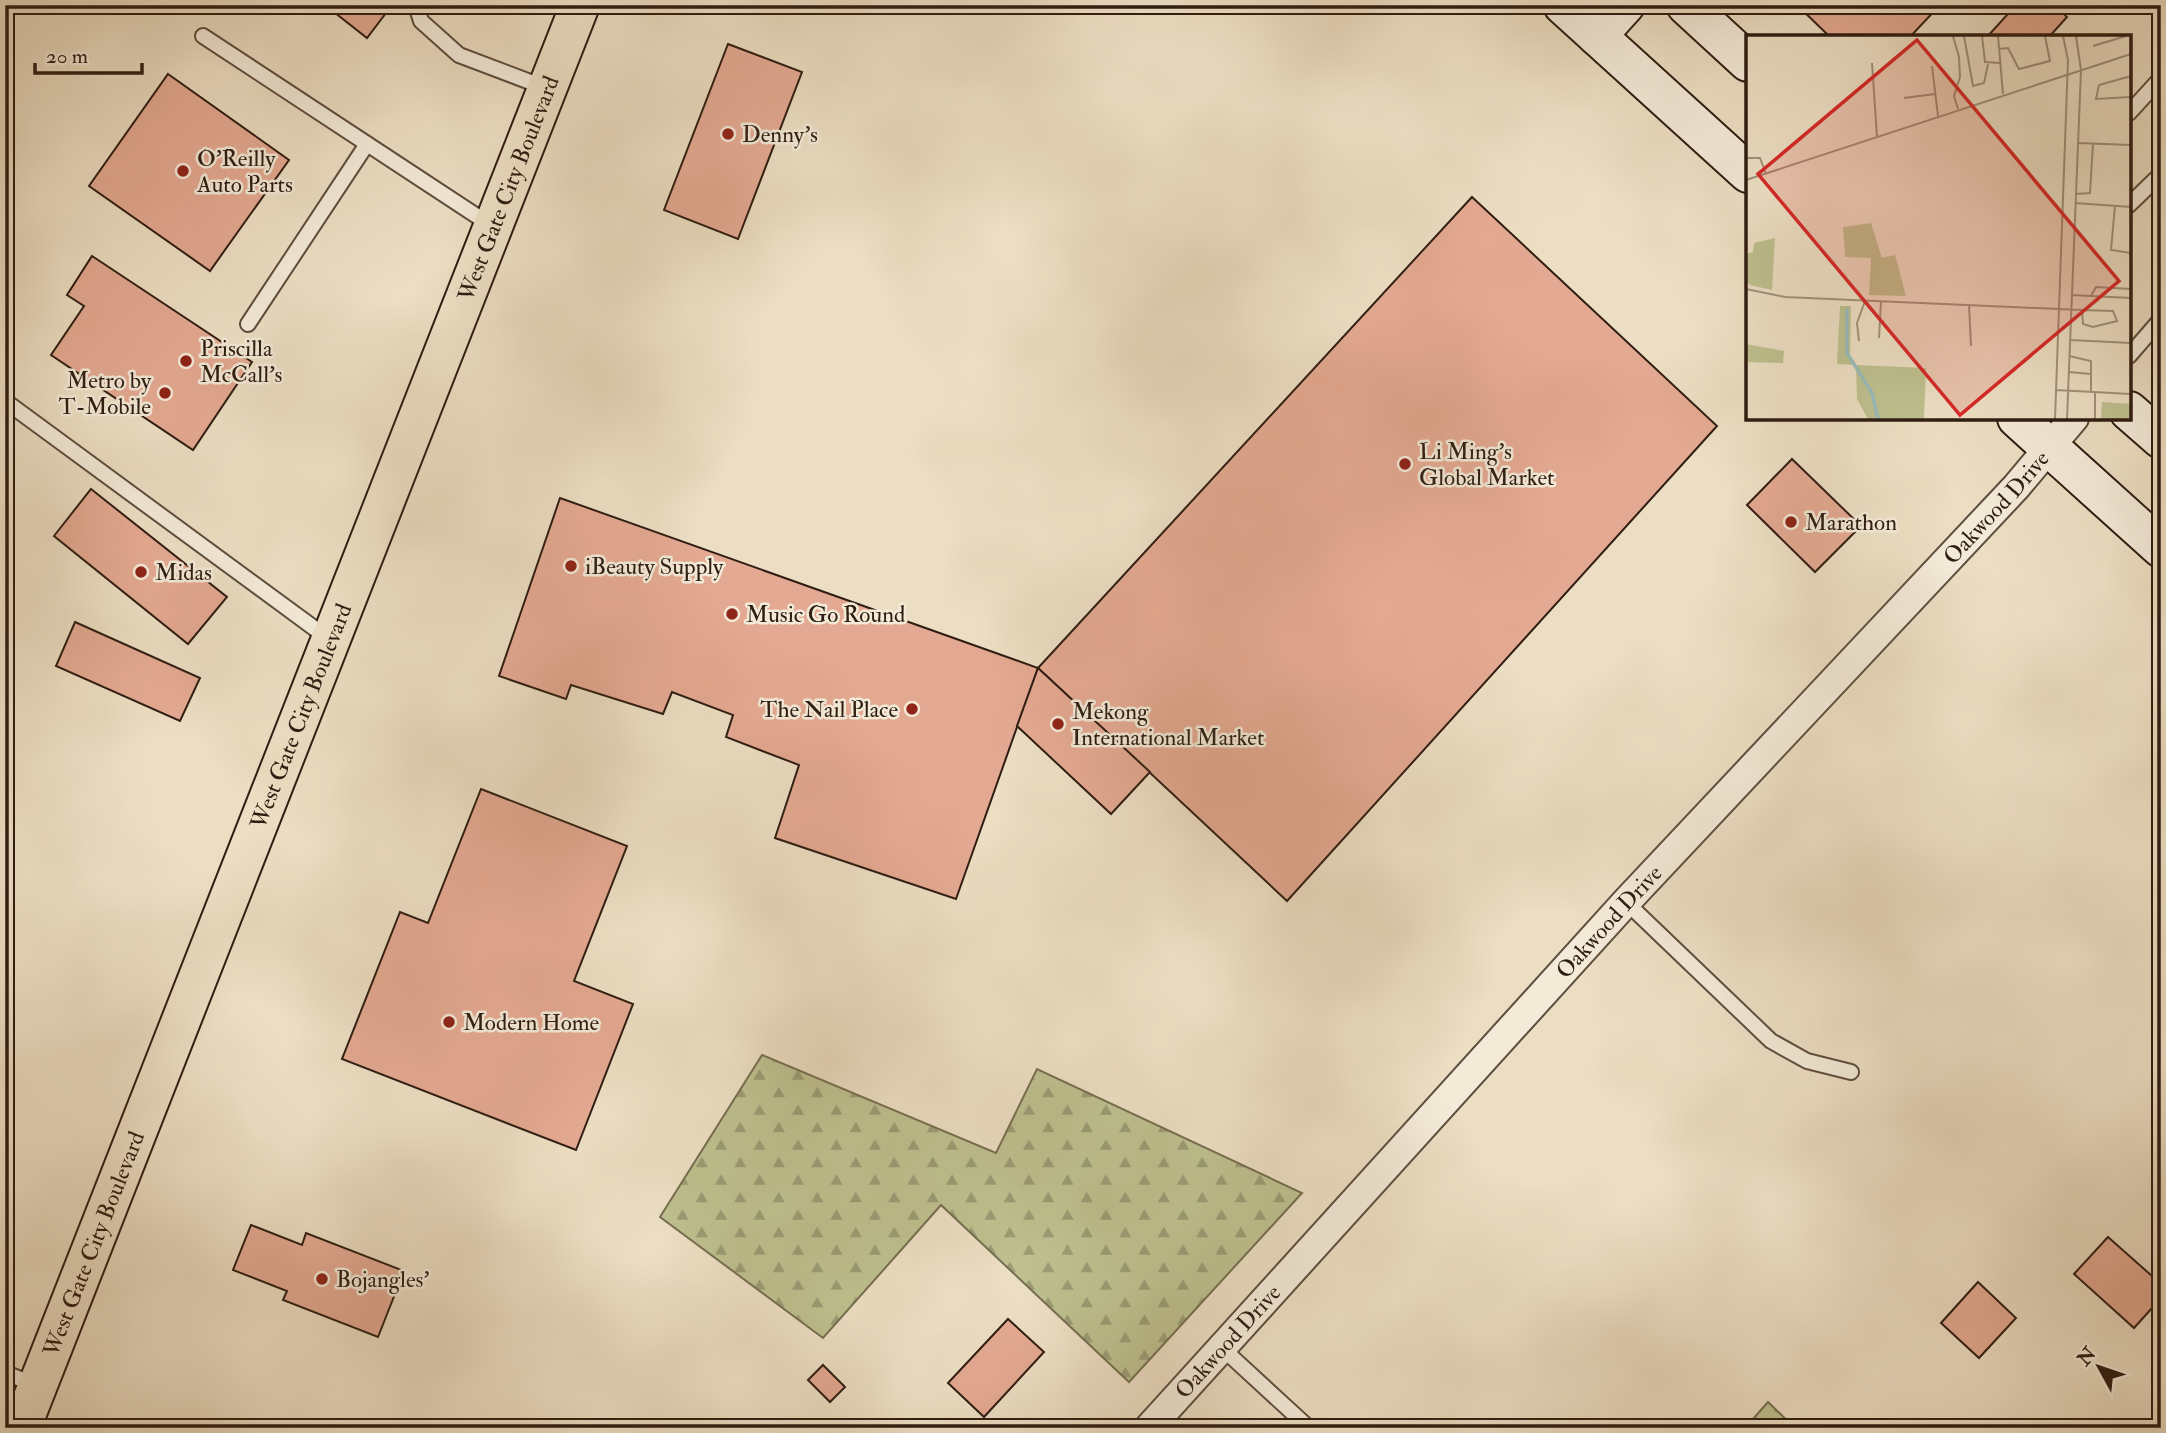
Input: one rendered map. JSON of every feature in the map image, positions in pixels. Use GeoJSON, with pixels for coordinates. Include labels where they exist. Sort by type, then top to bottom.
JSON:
{"type":"FeatureCollection","features":[{"type":"Feature","properties":{"kind":"main road","name":"West Gate City Boulevard"},"geometry":{"type":"LineString","coordinates":[[21,1428],[22,1379],[331,640],[580,5]]}},
{"type":"Feature","properties":{"kind":"main road"},"geometry":{"type":"LineString","coordinates":[[1563,5],[1746,171]]}},
{"type":"Feature","properties":{"kind":"main road"},"geometry":{"type":"LineString","coordinates":[[1597,36],[1625,5]]}},
{"type":"Feature","properties":{"kind":"main road"},"geometry":{"type":"LineString","coordinates":[[1686,5],[1746,60]]}},
{"type":"Feature","properties":{"kind":"main road"},"geometry":{"type":"LineString","coordinates":[[2131,413],[2161,439]]}},
{"type":"Feature","properties":{"kind":"main road"},"geometry":{"type":"LineString","coordinates":[[2019,420],[2161,548]]}},
{"type":"Feature","properties":{"kind":"street","name":"Oakwood Drive"},"geometry":{"type":"LineString","coordinates":[[1149,1428],[1626,902],[2016,487],[2072,420]]}},
{"type":"Feature","properties":{"kind":"lane"},"geometry":{"type":"LineString","coordinates":[[416,5],[421,21],[459,55],[547,88]]}},
{"type":"Feature","properties":{"kind":"lane"},"geometry":{"type":"LineString","coordinates":[[203,36],[493,227]]}},
{"type":"Feature","properties":{"kind":"lane"},"geometry":{"type":"LineString","coordinates":[[2131,111],[2161,78]]}},
{"type":"Feature","properties":{"kind":"lane"},"geometry":{"type":"LineString","coordinates":[[248,324],[367,144]]}},
{"type":"Feature","properties":{"kind":"lane"},"geometry":{"type":"LineString","coordinates":[[2131,203],[2161,174]]}},
{"type":"Feature","properties":{"kind":"lane"},"geometry":{"type":"LineString","coordinates":[[2131,354],[2159,325]]}},
{"type":"Feature","properties":{"kind":"lane"},"geometry":{"type":"LineString","coordinates":[[5,401],[331,640]]}},
{"type":"Feature","properties":{"kind":"lane"},"geometry":{"type":"LineString","coordinates":[[1626,902],[1771,1041],[1807,1061],[1851,1072]]}},
{"type":"Feature","properties":{"kind":"lane"},"geometry":{"type":"LineString","coordinates":[[1222,1348],[1309,1428]]}},
{"type":"Feature","properties":{"kind":"green space"},"geometry":{"type":"Polygon","coordinates":[[[762,1055],[996,1153],[1037,1069],[1302,1193],[1129,1382],[941,1205],[823,1338],[660,1217],[762,1055]]]}},
{"type":"Feature","properties":{"kind":"green space"},"geometry":{"type":"Polygon","coordinates":[[[1768,1402],[1795,1428],[1745,1428],[1768,1402]]]}},
{"type":"Feature","properties":{"kind":"building"},"geometry":{"type":"Polygon","coordinates":[[[325,5],[392,5],[367,38],[325,5]]]}},
{"type":"Feature","properties":{"kind":"building"},"geometry":{"type":"Polygon","coordinates":[[[1797,5],[1940,5],[1912,35],[1828,35],[1797,5]]]}},
{"type":"Feature","properties":{"kind":"building"},"geometry":{"type":"Polygon","coordinates":[[[2016,5],[2055,5],[2067,17],[2051,35],[1989,35],[2016,5]]]}},
{"type":"Feature","properties":{"kind":"building"},"geometry":{"type":"Polygon","coordinates":[[[728,44],[802,72],[738,239],[664,210],[728,44]]]}},
{"type":"Feature","properties":{"kind":"building"},"geometry":{"type":"Polygon","coordinates":[[[168,74],[289,160],[210,271],[89,186],[168,74]]]}},
{"type":"Feature","properties":{"kind":"building"},"geometry":{"type":"Polygon","coordinates":[[[1472,197],[1717,426],[1287,901],[1038,668],[1472,197]]]}},
{"type":"Feature","properties":{"kind":"building"},"geometry":{"type":"Polygon","coordinates":[[[92,256],[252,362],[193,450],[51,355],[84,306],[67,295],[92,256]]]}},
{"type":"Feature","properties":{"kind":"building"},"geometry":{"type":"Polygon","coordinates":[[[1792,459],[1861,526],[1815,572],[1747,505],[1792,459]]]}},
{"type":"Feature","properties":{"kind":"building"},"geometry":{"type":"Polygon","coordinates":[[[91,489],[227,597],[188,644],[54,536],[91,489]]]}},
{"type":"Feature","properties":{"kind":"building"},"geometry":{"type":"Polygon","coordinates":[[[560,498],[1038,668],[956,899],[775,838],[799,765],[726,737],[733,715],[672,692],[663,714],[571,685],[566,699],[499,676],[560,498]]]}},
{"type":"Feature","properties":{"kind":"building"},"geometry":{"type":"Polygon","coordinates":[[[75,622],[200,678],[180,721],[56,666],[75,622]]]}},
{"type":"Feature","properties":{"kind":"building"},"geometry":{"type":"Polygon","coordinates":[[[1038,668],[1150,772],[1111,814],[1017,726],[1038,668]]]}},
{"type":"Feature","properties":{"kind":"building"},"geometry":{"type":"Polygon","coordinates":[[[481,789],[627,846],[574,981],[633,1004],[576,1150],[342,1059],[400,912],[428,923],[481,789]]]}},
{"type":"Feature","properties":{"kind":"building"},"geometry":{"type":"Polygon","coordinates":[[[251,1225],[302,1245],[306,1233],[404,1271],[378,1337],[283,1300],[287,1291],[233,1270],[251,1225]]]}},
{"type":"Feature","properties":{"kind":"building"},"geometry":{"type":"Polygon","coordinates":[[[2108,1237],[2161,1284],[2161,1298],[2134,1328],[2074,1274],[2108,1237]]]}},
{"type":"Feature","properties":{"kind":"building"},"geometry":{"type":"Polygon","coordinates":[[[1978,1282],[2016,1318],[1979,1358],[1941,1323],[1978,1282]]]}},
{"type":"Feature","properties":{"kind":"building"},"geometry":{"type":"Polygon","coordinates":[[[1008,1319],[1044,1352],[984,1417],[948,1383],[1008,1319]]]}},
{"type":"Feature","properties":{"kind":"building"},"geometry":{"type":"Polygon","coordinates":[[[823,1365],[845,1387],[830,1402],[808,1380],[823,1365]]]}},
{"type":"Feature","properties":{"kind":"place","name":"Denny's"},"geometry":{"type":"Point","coordinates":[728,134]}},
{"type":"Feature","properties":{"kind":"place","name":"O'Reilly Auto Parts"},"geometry":{"type":"Point","coordinates":[183,171]}},
{"type":"Feature","properties":{"kind":"place","name":"Priscilla McCall's"},"geometry":{"type":"Point","coordinates":[186,361]}},
{"type":"Feature","properties":{"kind":"place","name":"Metro by T-Mobile"},"geometry":{"type":"Point","coordinates":[165,393]}},
{"type":"Feature","properties":{"kind":"place","name":"Li Ming's Global Market"},"geometry":{"type":"Point","coordinates":[1405,464]}},
{"type":"Feature","properties":{"kind":"place","name":"Marathon"},"geometry":{"type":"Point","coordinates":[1791,522]}},
{"type":"Feature","properties":{"kind":"place","name":"iBeauty Supply"},"geometry":{"type":"Point","coordinates":[571,566]}},
{"type":"Feature","properties":{"kind":"place","name":"Midas"},"geometry":{"type":"Point","coordinates":[141,572]}},
{"type":"Feature","properties":{"kind":"place","name":"Music Go Round"},"geometry":{"type":"Point","coordinates":[732,614]}},
{"type":"Feature","properties":{"kind":"place","name":"The Nail Place"},"geometry":{"type":"Point","coordinates":[912,709]}},
{"type":"Feature","properties":{"kind":"place","name":"Mekong International Market"},"geometry":{"type":"Point","coordinates":[1058,724]}},
{"type":"Feature","properties":{"kind":"place","name":"Modern Home"},"geometry":{"type":"Point","coordinates":[449,1022]}},
{"type":"Feature","properties":{"kind":"place","name":"Bojangles'"},"geometry":{"type":"Point","coordinates":[322,1279]}}]}
